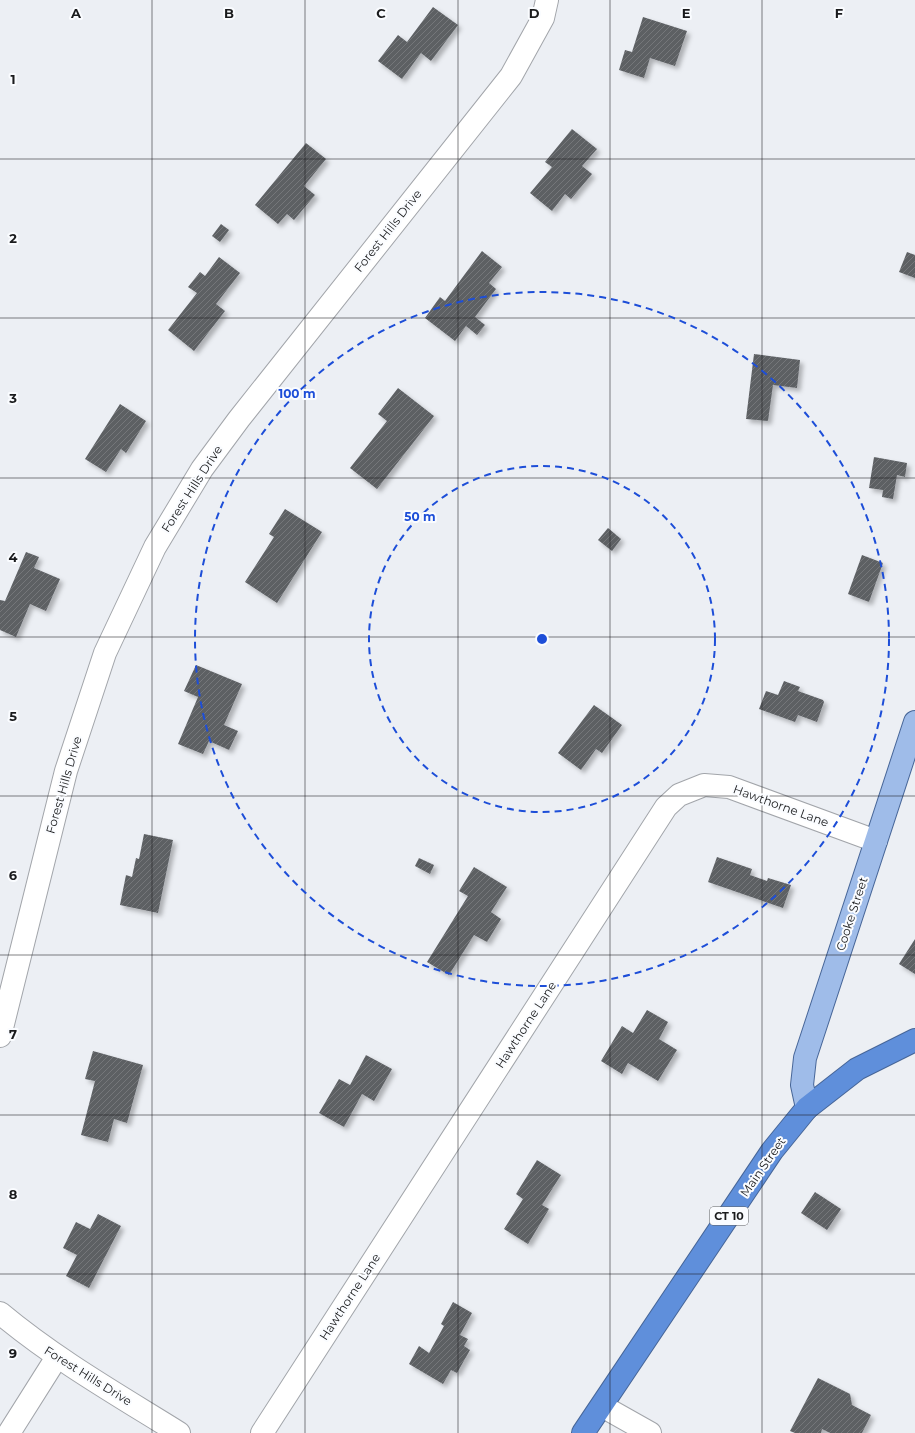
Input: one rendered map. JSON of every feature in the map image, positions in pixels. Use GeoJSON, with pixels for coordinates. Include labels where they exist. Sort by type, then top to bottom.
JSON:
{"type":"FeatureCollection","features":[{"type":"Feature","properties":{"kind":"highway","name":"Main Street"},"geometry":{"type":"LineString","coordinates":[[583,1433],[772,1151],[807,1108],[857,1069],[915,1040]]}},
{"type":"Feature","properties":{"kind":"main road","name":"Cooke Street"},"geometry":{"type":"LineString","coordinates":[[807,1108],[802,1085],[805,1058],[915,722]]}},
{"type":"Feature","properties":{"kind":"street","name":"Forest Hills Drive"},"geometry":{"type":"LineString","coordinates":[[0,1036],[66,771],[105,653],[155,547],[202,469],[239,419],[511,76],[543,18],[547,0]]}},
{"type":"Feature","properties":{"kind":"street","name":"Hawthorne Lane"},"geometry":{"type":"LineString","coordinates":[[262,1433],[666,807],[679,794],[704,784],[729,787],[876,841]]}},
{"type":"Feature","properties":{"kind":"street","name":"Forest Hills Drive"},"geometry":{"type":"LineString","coordinates":[[0,1313],[30,1338],[57,1357],[179,1433]]}},
{"type":"Feature","properties":{"kind":"street"},"geometry":{"type":"LineString","coordinates":[[9,1433],[57,1357]]}},
{"type":"Feature","properties":{"kind":"street"},"geometry":{"type":"LineString","coordinates":[[602,1406],[650,1433]]}},
{"type":"Feature","properties":{"kind":"building"},"geometry":{"type":"Polygon","coordinates":[[[433,7],[458,25],[431,61],[421,53],[402,79],[378,61],[398,35],[407,42],[433,7]]]}},
{"type":"Feature","properties":{"kind":"building"},"geometry":{"type":"Polygon","coordinates":[[[643,17],[687,31],[675,66],[650,58],[644,78],[619,70],[625,50],[632,52],[643,17]]]}},
{"type":"Feature","properties":{"kind":"building"},"geometry":{"type":"Polygon","coordinates":[[[572,129],[597,149],[582,166],[592,174],[571,199],[565,194],[552,211],[530,193],[552,167],[545,162],[572,129]]]}},
{"type":"Feature","properties":{"kind":"building"},"geometry":{"type":"Polygon","coordinates":[[[306,143],[326,159],[304,186],[315,195],[294,220],[287,214],[278,224],[255,205],[306,143]]]}},
{"type":"Feature","properties":{"kind":"building"},"geometry":{"type":"Polygon","coordinates":[[[221,224],[229,230],[220,242],[212,236],[221,224]]]}},
{"type":"Feature","properties":{"kind":"building"},"geometry":{"type":"Polygon","coordinates":[[[482,251],[502,267],[489,283],[496,289],[475,317],[485,325],[477,335],[466,326],[455,341],[425,318],[440,297],[445,301],[482,251]]]}},
{"type":"Feature","properties":{"kind":"building"},"geometry":{"type":"Polygon","coordinates":[[[907,252],[915,255],[915,278],[899,272],[907,252]]]}},
{"type":"Feature","properties":{"kind":"building"},"geometry":{"type":"Polygon","coordinates":[[[219,257],[240,273],[216,304],[225,311],[194,351],[168,330],[197,293],[188,287],[200,272],[205,276],[219,257]]]}},
{"type":"Feature","properties":{"kind":"building"},"geometry":{"type":"Polygon","coordinates":[[[754,354],[800,360],[797,388],[773,385],[768,421],[746,419],[754,354]]]}},
{"type":"Feature","properties":{"kind":"building"},"geometry":{"type":"Polygon","coordinates":[[[398,388],[434,416],[377,489],[350,468],[387,421],[378,414],[398,388]]]}},
{"type":"Feature","properties":{"kind":"building"},"geometry":{"type":"Polygon","coordinates":[[[120,404],[146,421],[126,453],[121,449],[106,472],[85,459],[120,404]]]}},
{"type":"Feature","properties":{"kind":"building"},"geometry":{"type":"Polygon","coordinates":[[[874,457],[907,463],[905,477],[897,475],[893,499],[882,497],[883,490],[869,488],[874,457]]]}},
{"type":"Feature","properties":{"kind":"building"},"geometry":{"type":"Polygon","coordinates":[[[285,509],[322,532],[277,603],[245,582],[274,537],[269,534],[285,509]]]}},
{"type":"Feature","properties":{"kind":"building"},"geometry":{"type":"Polygon","coordinates":[[[608,528],[621,539],[612,551],[598,540],[608,528]]]}},
{"type":"Feature","properties":{"kind":"building"},"geometry":{"type":"Polygon","coordinates":[[[26,552],[39,557],[34,568],[60,579],[46,611],[30,604],[16,637],[0,630],[0,600],[5,601],[26,552]]]}},
{"type":"Feature","properties":{"kind":"building"},"geometry":{"type":"Polygon","coordinates":[[[862,555],[883,563],[869,602],[848,594],[862,555]]]}},
{"type":"Feature","properties":{"kind":"building"},"geometry":{"type":"Polygon","coordinates":[[[196,665],[242,684],[224,725],[238,731],[229,750],[209,741],[203,754],[178,744],[198,697],[184,691],[196,665]]]}},
{"type":"Feature","properties":{"kind":"building"},"geometry":{"type":"Polygon","coordinates":[[[784,681],[800,687],[798,691],[823,700],[824,702],[817,722],[798,715],[795,722],[759,709],[766,691],[778,695],[784,681]]]}},
{"type":"Feature","properties":{"kind":"building"},"geometry":{"type":"Polygon","coordinates":[[[594,705],[622,725],[602,753],[596,749],[581,770],[558,753],[594,705]]]}},
{"type":"Feature","properties":{"kind":"building"},"geometry":{"type":"Polygon","coordinates":[[[144,834],[173,840],[158,913],[120,905],[126,875],[132,877],[136,858],[139,859],[144,834]]]}},
{"type":"Feature","properties":{"kind":"building"},"geometry":{"type":"Polygon","coordinates":[[[717,857],[752,869],[750,875],[767,881],[768,878],[791,885],[783,908],[708,882],[717,857]]]}},
{"type":"Feature","properties":{"kind":"building"},"geometry":{"type":"Polygon","coordinates":[[[419,858],[434,865],[430,874],[415,866],[419,858]]]}},
{"type":"Feature","properties":{"kind":"building"},"geometry":{"type":"Polygon","coordinates":[[[474,867],[507,887],[491,912],[501,919],[487,942],[474,935],[449,975],[427,962],[468,896],[459,891],[474,867]]]}},
{"type":"Feature","properties":{"kind":"building"},"geometry":{"type":"Polygon","coordinates":[[[915,939],[915,974],[899,964],[915,939]]]}},
{"type":"Feature","properties":{"kind":"building"},"geometry":{"type":"Polygon","coordinates":[[[647,1010],[668,1022],[659,1039],[677,1050],[658,1081],[628,1063],[622,1074],[601,1061],[622,1026],[633,1033],[647,1010]]]}},
{"type":"Feature","properties":{"kind":"building"},"geometry":{"type":"Polygon","coordinates":[[[93,1051],[143,1065],[127,1123],[114,1119],[108,1142],[81,1135],[95,1081],[85,1079],[93,1051]]]}},
{"type":"Feature","properties":{"kind":"building"},"geometry":{"type":"Polygon","coordinates":[[[366,1055],[392,1069],[374,1101],[362,1094],[344,1127],[319,1113],[339,1079],[350,1085],[366,1055]]]}},
{"type":"Feature","properties":{"kind":"building"},"geometry":{"type":"Polygon","coordinates":[[[537,1160],[561,1175],[542,1205],[549,1209],[528,1244],[504,1229],[523,1199],[516,1194],[537,1160]]]}},
{"type":"Feature","properties":{"kind":"building"},"geometry":{"type":"Polygon","coordinates":[[[815,1192],[841,1209],[827,1230],[801,1213],[815,1192]]]}},
{"type":"Feature","properties":{"kind":"building"},"geometry":{"type":"Polygon","coordinates":[[[98,1214],[121,1226],[89,1288],[66,1276],[77,1255],[63,1248],[76,1222],[90,1229],[98,1214]]]}},
{"type":"Feature","properties":{"kind":"building"},"geometry":{"type":"Polygon","coordinates":[[[453,1302],[472,1313],[460,1335],[468,1339],[464,1346],[470,1350],[457,1373],[451,1370],[443,1384],[409,1364],[419,1346],[429,1353],[444,1326],[441,1324],[453,1302]]]}},
{"type":"Feature","properties":{"kind":"building"},"geometry":{"type":"Polygon","coordinates":[[[818,1378],[850,1394],[852,1405],[871,1415],[862,1433],[830,1433],[822,1429],[821,1433],[795,1433],[790,1431],[818,1378]]]}}]}
